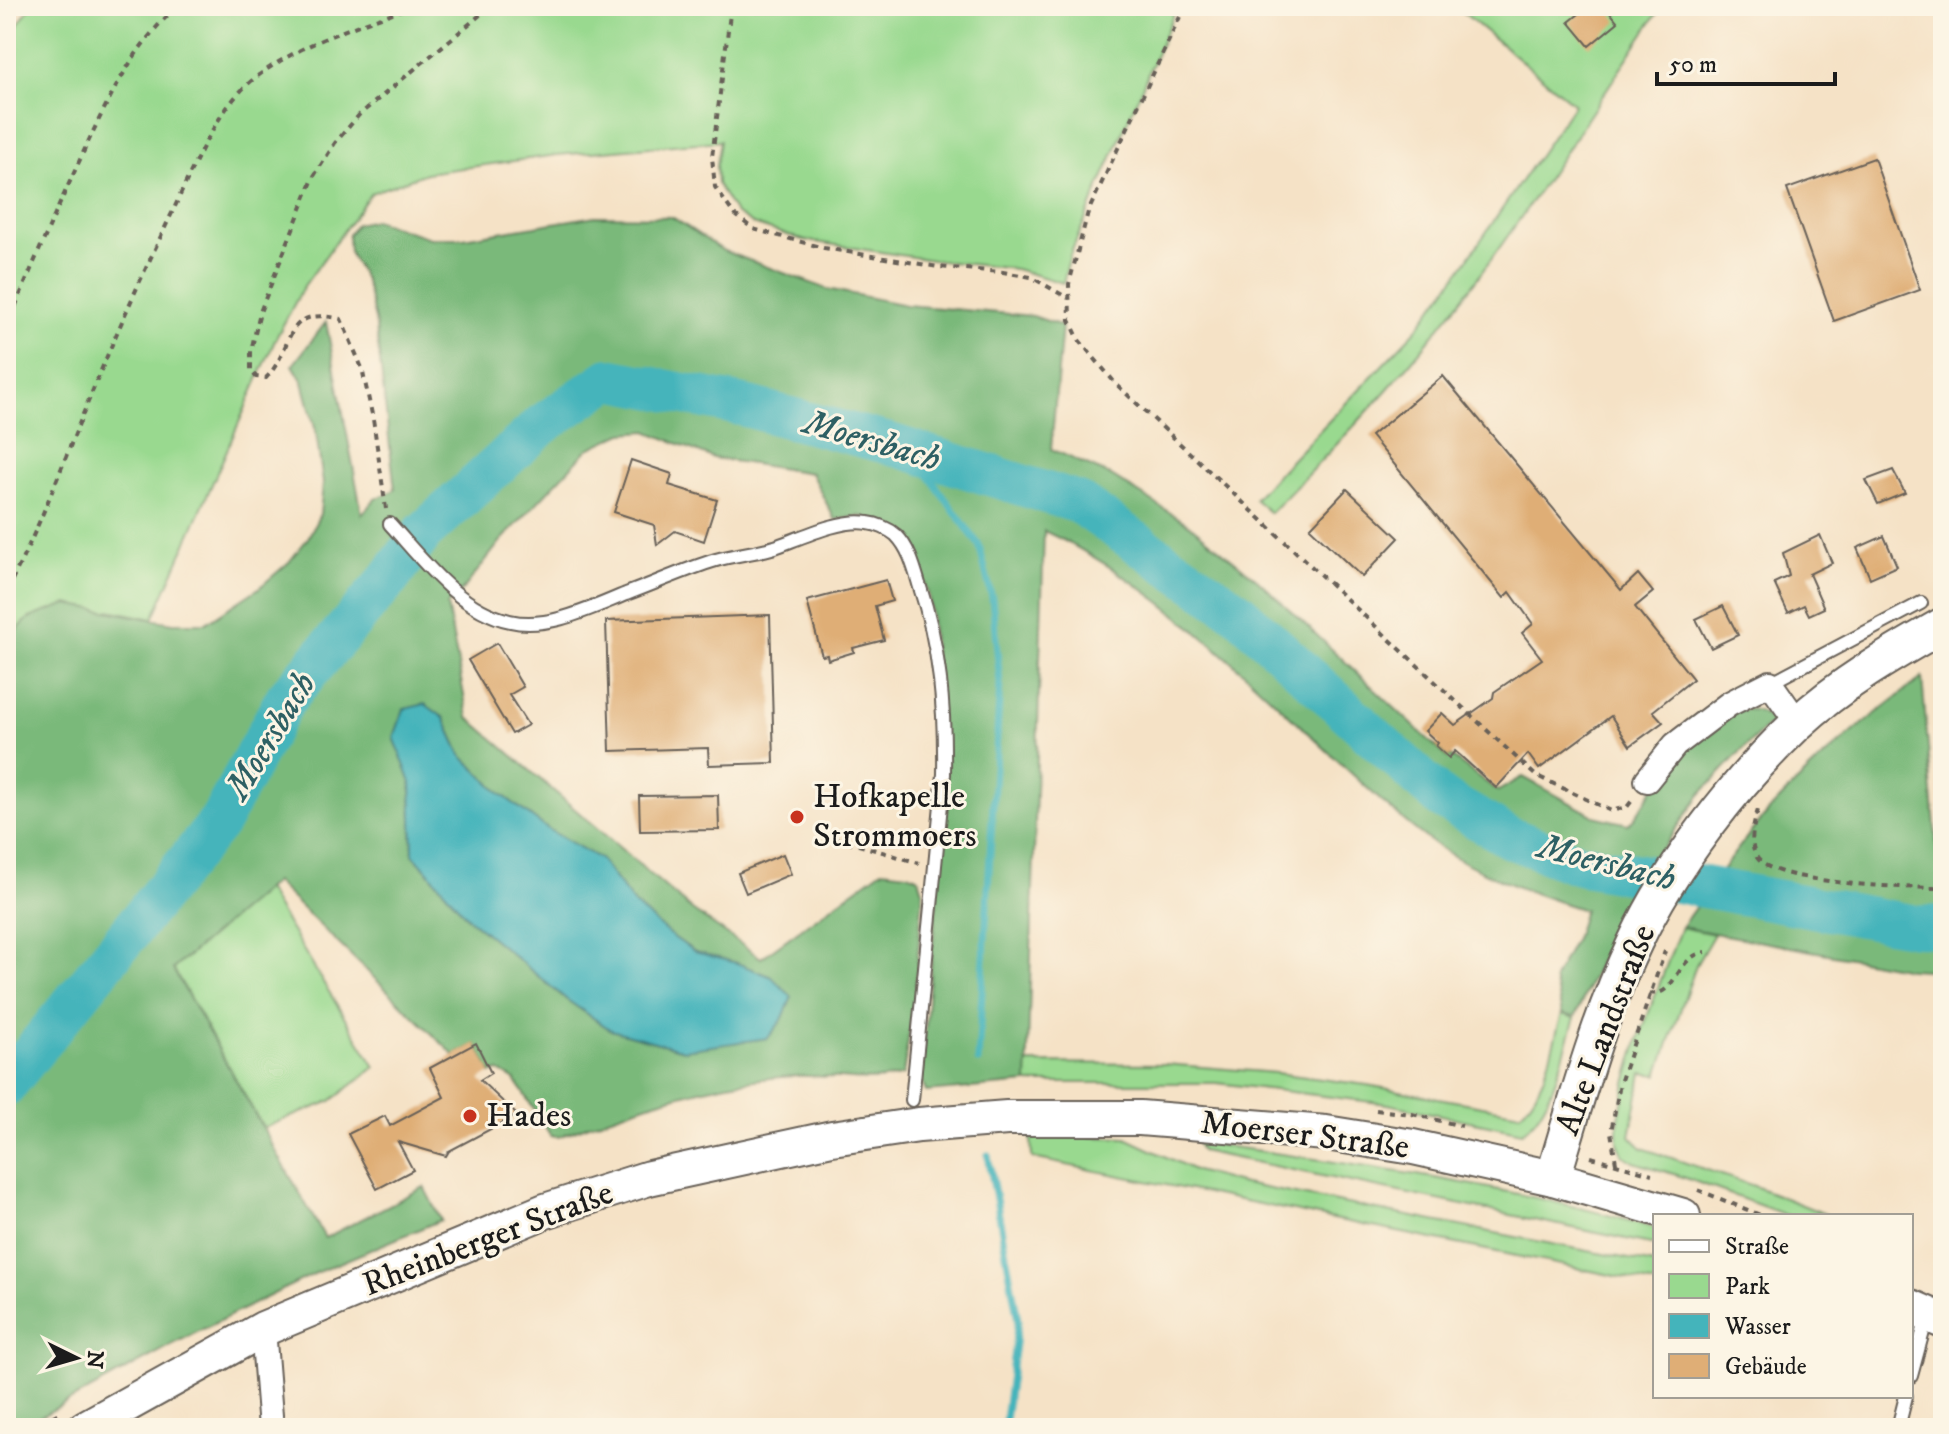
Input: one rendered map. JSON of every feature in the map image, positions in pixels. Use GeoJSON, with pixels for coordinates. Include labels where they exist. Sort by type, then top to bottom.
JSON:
{"type":"FeatureCollection","features":[{"type":"Feature","properties":{"kind":"main road","name":"Alte Landstraße"},"geometry":{"type":"LineString","coordinates":[[1557,1163],[1600,1026],[1633,988],[1650,913],[1691,847],[1754,770],[1798,723],[1891,655],[1932,614]]}},
{"type":"Feature","properties":{"kind":"main road","name":"Moerser Straße"},"geometry":{"type":"LineString","coordinates":[[915,1112],[1007,1118],[1075,1116],[1223,1123],[1557,1163],[1678,1214]]}},
{"type":"Feature","properties":{"kind":"main road","name":"Rheinberger Straße"},"geometry":{"type":"LineString","coordinates":[[78,1417],[263,1329],[545,1211],[649,1178],[832,1138],[915,1112]]}},
{"type":"Feature","properties":{"kind":"street"},"geometry":{"type":"LineString","coordinates":[[1647,780],[1675,745],[1729,704],[1770,683],[1798,723]]}},
{"type":"Feature","properties":{"kind":"street"},"geometry":{"type":"LineString","coordinates":[[263,1329],[271,1428]]}},
{"type":"Feature","properties":{"kind":"lane"},"geometry":{"type":"LineString","coordinates":[[390,524],[462,598],[486,614],[512,622],[542,622],[581,612],[716,560],[856,523],[883,527],[896,535],[911,557],[934,627],[945,720],[944,774],[933,867],[915,1112]]}},
{"type":"Feature","properties":{"kind":"lane"},"geometry":{"type":"LineString","coordinates":[[1770,683],[1932,614]]}},
{"type":"Feature","properties":{"kind":"lane"},"geometry":{"type":"LineString","coordinates":[[1913,1368],[1927,1314]]}},
{"type":"Feature","properties":{"kind":"lane"},"geometry":{"type":"LineString","coordinates":[[1898,1428],[1906,1398]]}},
{"type":"Feature","properties":{"kind":"path"},"geometry":{"type":"LineString","coordinates":[[6,329],[103,109],[143,46],[179,6]]}},
{"type":"Feature","properties":{"kind":"path"},"geometry":{"type":"LineString","coordinates":[[6,591],[27,552],[122,319],[206,140],[237,97],[257,76],[350,28],[413,6]]}},
{"type":"Feature","properties":{"kind":"path"},"geometry":{"type":"LineString","coordinates":[[390,524],[362,368],[341,319],[320,314],[303,319],[288,338],[278,365],[266,378],[256,377],[251,370],[251,351],[260,312],[314,176],[335,143],[359,115],[491,6]]}},
{"type":"Feature","properties":{"kind":"path"},"geometry":{"type":"LineString","coordinates":[[731,6],[712,157],[715,187],[733,213],[753,229],[824,248],[939,267],[1031,277],[1068,298]]}},
{"type":"Feature","properties":{"kind":"path"},"geometry":{"type":"LineString","coordinates":[[1185,6],[1088,212],[1068,298],[1070,320],[1079,340],[1116,384],[1535,775],[1611,811],[1627,807],[1647,780]]}},
{"type":"Feature","properties":{"kind":"path"},"geometry":{"type":"LineString","coordinates":[[1754,770],[1763,794],[1754,821],[1753,847],[1761,862],[1789,874],[1831,881],[1943,888]]}},
{"type":"Feature","properties":{"kind":"path"},"geometry":{"type":"LineString","coordinates":[[835,838],[933,867]]}},
{"type":"Feature","properties":{"kind":"path"},"geometry":{"type":"LineString","coordinates":[[1557,1163],[1616,1163],[1611,1132],[1633,988],[1665,951]]}},
{"type":"Feature","properties":{"kind":"path"},"geometry":{"type":"LineString","coordinates":[[1633,988],[1657,995],[1663,992],[1687,959],[1696,953],[1706,952]]}},
{"type":"Feature","properties":{"kind":"path"},"geometry":{"type":"LineString","coordinates":[[1367,1108],[1412,1114],[1472,1128]]}},
{"type":"Feature","properties":{"kind":"path"},"geometry":{"type":"LineString","coordinates":[[31,1428],[78,1417]]}},
{"type":"Feature","properties":{"kind":"green space"},"geometry":{"type":"Polygon","coordinates":[[[31,6],[1177,6],[1070,255],[1063,283],[1015,269],[803,240],[753,224],[735,213],[717,184],[720,141],[557,155],[426,173],[371,193],[304,286],[276,338],[153,619],[110,610],[6,641],[6,42],[31,6]]]}},
{"type":"Feature","properties":{"kind":"green space"},"geometry":{"type":"Polygon","coordinates":[[[1455,6],[1662,6],[1550,175],[1461,300],[1372,406],[1270,513],[1254,499],[1416,330],[1574,104],[1455,6]]]}},
{"type":"Feature","properties":{"kind":"green space"},"geometry":{"type":"Polygon","coordinates":[[[595,216],[672,217],[724,251],[827,289],[906,305],[1033,316],[1062,326],[1051,449],[1111,476],[1190,525],[1258,580],[1448,758],[1450,756],[1498,791],[1523,777],[1594,816],[1628,824],[1670,763],[1724,718],[1744,710],[1754,710],[1763,713],[1772,722],[1700,795],[1626,901],[1575,1017],[1562,1014],[1554,979],[1576,936],[1584,910],[1504,882],[1430,841],[1381,800],[1232,662],[1161,603],[1085,552],[1044,531],[1027,1083],[926,1092],[921,1078],[946,794],[929,597],[911,544],[889,525],[861,516],[835,520],[811,473],[713,458],[647,431],[623,433],[588,449],[501,541],[447,605],[468,717],[692,910],[761,958],[882,870],[908,873],[919,878],[923,891],[915,993],[903,1075],[877,1080],[794,1076],[732,1083],[616,1115],[558,1137],[551,1136],[515,1080],[499,1071],[491,1073],[476,1044],[454,1055],[275,882],[173,969],[325,1238],[424,1187],[441,1220],[318,1272],[177,1342],[20,1428],[6,1428],[6,641],[29,618],[67,604],[173,623],[206,623],[259,588],[289,562],[308,538],[320,514],[323,483],[316,432],[303,382],[293,365],[326,322],[362,514],[375,499],[395,490],[375,319],[365,280],[349,252],[348,235],[356,224],[374,220],[430,238],[463,238],[595,216]],[[444,718],[411,783],[413,854],[469,919],[567,1000],[611,1030],[684,1050],[716,1043],[737,963],[695,952],[669,934],[635,905],[600,859],[549,830],[501,794],[461,755],[444,718]]]}},
{"type":"Feature","properties":{"kind":"green space"},"geometry":{"type":"Polygon","coordinates":[[[1922,678],[1943,896],[1943,971],[1909,969],[1681,927],[1740,845],[1780,799],[1838,744],[1922,678]]]}},
{"type":"Feature","properties":{"kind":"green space"},"geometry":{"type":"Polygon","coordinates":[[[266,889],[375,1067],[331,1101],[263,1128],[173,968],[266,889]]]}},
{"type":"Feature","properties":{"kind":"green space"},"geometry":{"type":"Polygon","coordinates":[[[1681,927],[1714,934],[1696,965],[1658,1075],[1642,1073],[1630,1136],[1642,1148],[1825,1214],[1784,1214],[1634,1162],[1623,1155],[1618,1143],[1618,1123],[1638,1041],[1681,927]]]}},
{"type":"Feature","properties":{"kind":"green space"},"geometry":{"type":"Polygon","coordinates":[[[1562,1014],[1575,1018],[1556,1080],[1542,1110],[1522,1132],[1388,1104],[1217,1083],[1027,1083],[1027,1063],[1165,1064],[1276,1073],[1367,1085],[1520,1113],[1529,1104],[1542,1080],[1562,1014]]]}},
{"type":"Feature","properties":{"kind":"green space"},"geometry":{"type":"Polygon","coordinates":[[[1031,1135],[1126,1138],[1196,1171],[1239,1183],[1653,1264],[1653,1284],[1032,1158],[1031,1135]]]}},
{"type":"Feature","properties":{"kind":"green space"},"geometry":{"type":"Polygon","coordinates":[[[1197,1142],[1485,1187],[1653,1227],[1653,1245],[1201,1151],[1197,1142]]]}},
{"type":"Feature","properties":{"kind":"water"},"geometry":{"type":"Polygon","coordinates":[[[425,704],[444,718],[461,755],[501,794],[549,830],[600,859],[635,905],[669,934],[695,952],[737,963],[772,977],[792,997],[782,1020],[768,1038],[684,1050],[611,1030],[567,1000],[469,919],[413,854],[411,783],[394,737],[404,709],[425,704]]]}},
{"type":"Feature","properties":{"kind":"building"},"geometry":{"type":"Polygon","coordinates":[[[1589,6],[1605,6],[1618,22],[1589,46],[1569,22],[1589,6]]]}},
{"type":"Feature","properties":{"kind":"building"},"geometry":{"type":"Polygon","coordinates":[[[1874,158],[1920,290],[1834,321],[1787,189],[1874,158]]]}},
{"type":"Feature","properties":{"kind":"building"},"geometry":{"type":"Polygon","coordinates":[[[1443,376],[1621,590],[1638,574],[1653,592],[1635,607],[1693,679],[1653,711],[1663,722],[1630,746],[1611,716],[1539,769],[1528,754],[1496,788],[1455,751],[1449,758],[1425,731],[1442,713],[1455,725],[1493,698],[1494,692],[1542,659],[1522,633],[1533,624],[1510,592],[1504,598],[1371,436],[1443,376]]]}},
{"type":"Feature","properties":{"kind":"building"},"geometry":{"type":"Polygon","coordinates":[[[631,460],[672,474],[669,485],[717,500],[704,541],[675,531],[657,545],[654,525],[614,512],[631,460]]]}},
{"type":"Feature","properties":{"kind":"building"},"geometry":{"type":"Polygon","coordinates":[[[1893,470],[1905,493],[1878,504],[1866,480],[1893,470]]]}},
{"type":"Feature","properties":{"kind":"building"},"geometry":{"type":"Polygon","coordinates":[[[1347,489],[1399,538],[1362,577],[1310,528],[1347,489]]]}},
{"type":"Feature","properties":{"kind":"building"},"geometry":{"type":"Polygon","coordinates":[[[1820,535],[1832,563],[1809,574],[1824,608],[1809,615],[1804,605],[1788,613],[1774,583],[1789,576],[1783,553],[1820,535]]]}},
{"type":"Feature","properties":{"kind":"building"},"geometry":{"type":"Polygon","coordinates":[[[1884,536],[1897,566],[1870,578],[1857,548],[1884,536]]]}},
{"type":"Feature","properties":{"kind":"building"},"geometry":{"type":"Polygon","coordinates":[[[886,580],[892,601],[875,606],[884,640],[853,648],[854,652],[828,660],[827,655],[822,656],[807,601],[886,580]]]}},
{"type":"Feature","properties":{"kind":"building"},"geometry":{"type":"Polygon","coordinates":[[[1723,606],[1738,635],[1711,648],[1696,619],[1723,606]]]}},
{"type":"Feature","properties":{"kind":"building"},"geometry":{"type":"Polygon","coordinates":[[[770,615],[774,763],[709,765],[708,748],[610,751],[606,621],[770,615]]]}},
{"type":"Feature","properties":{"kind":"building"},"geometry":{"type":"Polygon","coordinates":[[[497,643],[523,687],[509,695],[528,725],[512,734],[468,660],[497,643]]]}},
{"type":"Feature","properties":{"kind":"building"},"geometry":{"type":"Polygon","coordinates":[[[718,795],[719,830],[640,831],[639,796],[718,795]]]}},
{"type":"Feature","properties":{"kind":"building"},"geometry":{"type":"Polygon","coordinates":[[[783,854],[791,874],[746,893],[738,873],[783,854]]]}},
{"type":"Feature","properties":{"kind":"building"},"geometry":{"type":"Polygon","coordinates":[[[476,1043],[491,1073],[480,1080],[517,1115],[449,1151],[446,1156],[398,1142],[413,1170],[377,1189],[348,1134],[385,1116],[390,1126],[444,1097],[430,1068],[476,1043]]]}},
{"type":"Feature","properties":{"kind":"waterway","name":"Moersbach"},"geometry":{"type":"LineString","coordinates":[[6,1085],[219,822],[286,698],[389,579],[423,533],[543,424],[609,379],[745,406],[890,444],[1079,503],[1237,611],[1440,797],[1510,838],[1579,864],[1916,926],[1943,927]]}},
{"type":"Feature","properties":{"kind":"waterway"},"geometry":{"type":"LineString","coordinates":[[910,450],[979,545],[992,598],[1000,683],[978,1061]]}},
{"type":"Feature","properties":{"kind":"waterway"},"geometry":{"type":"LineString","coordinates":[[988,1155],[1018,1320],[1004,1428]]}},
{"type":"Feature","properties":{"kind":"place","name":"Hofkapelle Strommoers"},"geometry":{"type":"Point","coordinates":[797,817]}},
{"type":"Feature","properties":{"kind":"place","name":"Hades"},"geometry":{"type":"Point","coordinates":[470,1116]}}]}
